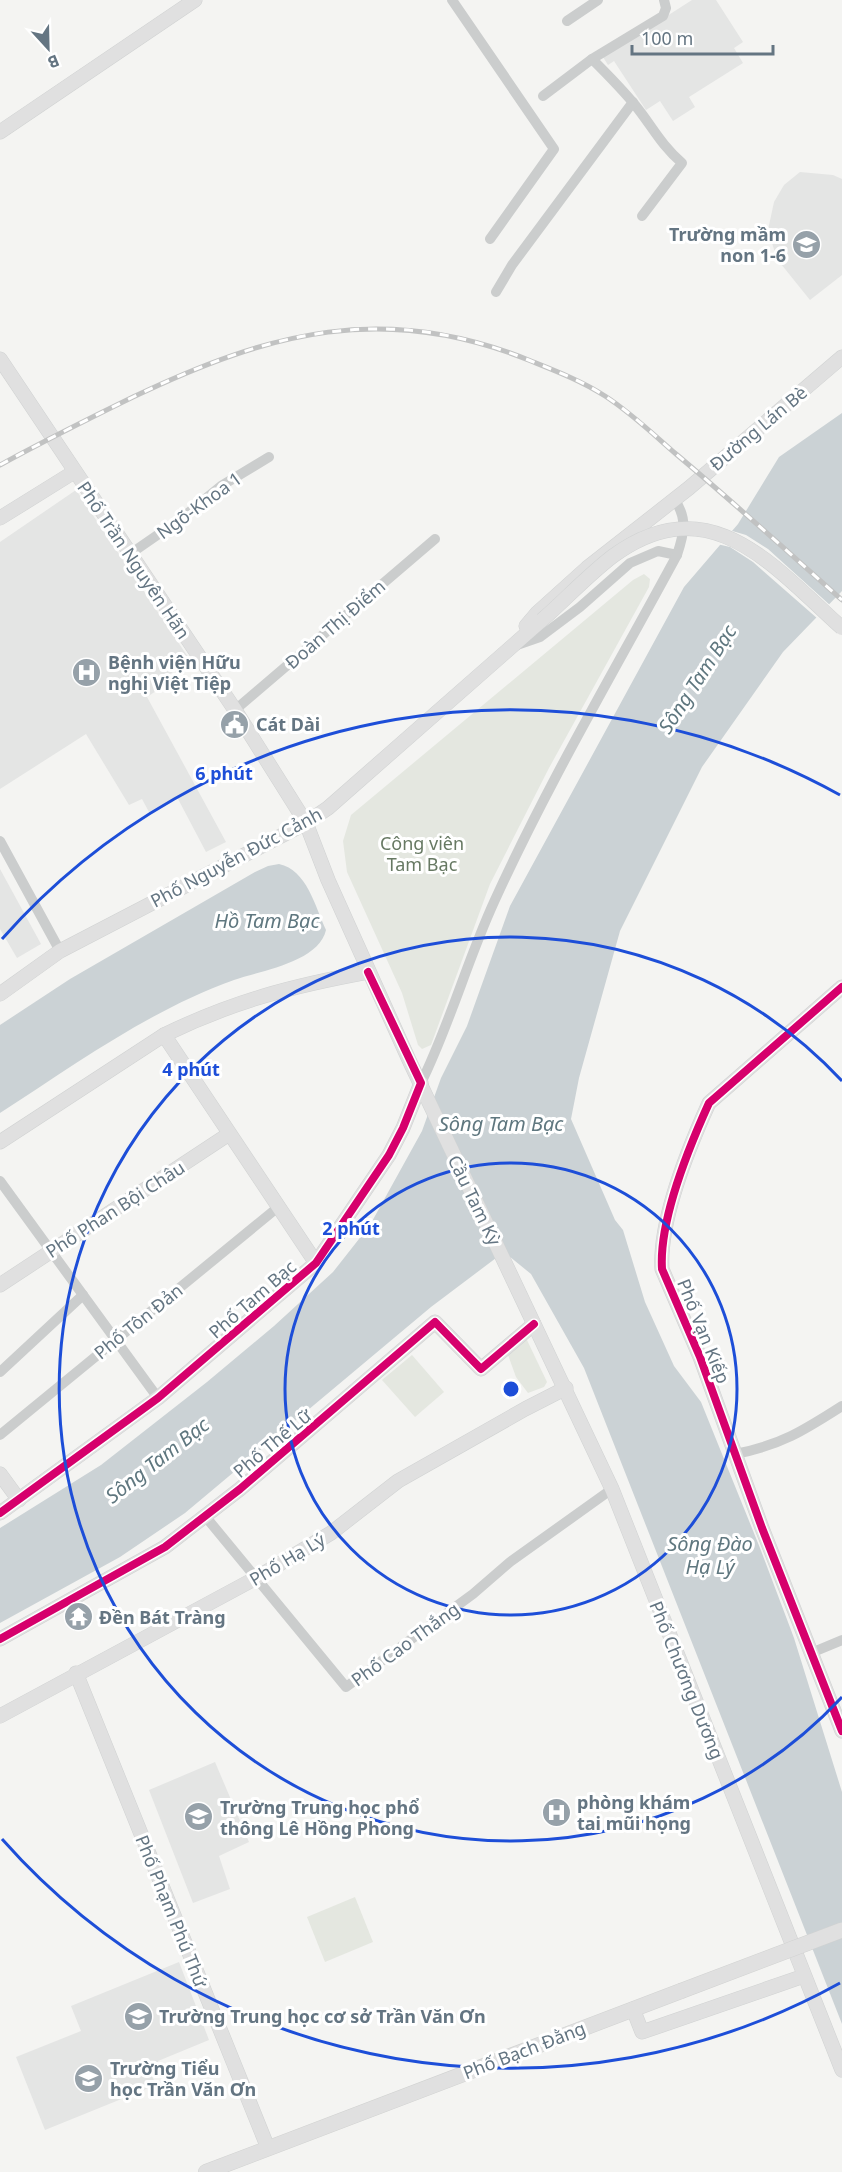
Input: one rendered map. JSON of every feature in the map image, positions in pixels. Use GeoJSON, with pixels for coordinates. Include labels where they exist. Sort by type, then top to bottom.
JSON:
{"type":"FeatureCollection","features":[{"type":"Feature","properties":{"kind":"main road"},"geometry":{"type":"LineString","coordinates":[[0,132],[195,0]]}},
{"type":"Feature","properties":{"kind":"main road","name":"Đường Lán Bè"},"geometry":{"type":"LineString","coordinates":[[674,499],[842,357]]}},
{"type":"Feature","properties":{"kind":"main road","name":"Phố Trần Nguyên Hãn"},"geometry":{"type":"LineString","coordinates":[[0,359],[235,710],[306,823]]}},
{"type":"Feature","properties":{"kind":"main road"},"geometry":{"type":"LineString","coordinates":[[0,518],[74,472]]}},
{"type":"Feature","properties":{"kind":"main road","name":"Phố Nguyễn Đức Cảnh"},"geometry":{"type":"LineString","coordinates":[[508,648],[537,613],[587,568],[674,499]]}},
{"type":"Feature","properties":{"kind":"main road","name":"Phố Nguyễn Đức Cảnh"},"geometry":{"type":"LineString","coordinates":[[0,993],[60,951],[306,823],[328,808],[613,556],[639,540],[678,529],[698,528],[723,533],[743,543],[780,572],[842,628]]}},
{"type":"Feature","properties":{"kind":"main road"},"geometry":{"type":"LineString","coordinates":[[306,823],[368,972],[421,1083]]}},
{"type":"Feature","properties":{"kind":"main road"},"geometry":{"type":"LineString","coordinates":[[0,1142],[164,1035],[237,1004],[293,986],[368,972]]}},
{"type":"Feature","properties":{"kind":"main road","name":"Phố Vạn Kiếp"},"geometry":{"type":"LineString","coordinates":[[842,987],[709,1102],[662,1234],[662,1269],[700,1357],[842,1731]]}},
{"type":"Feature","properties":{"kind":"main road"},"geometry":{"type":"LineString","coordinates":[[164,1035],[277,1208],[316,1263]]}},
{"type":"Feature","properties":{"kind":"main road","name":"Cầu Tam Kỳ"},"geometry":{"type":"LineString","coordinates":[[421,1083],[429,1105],[520,1295]]}},
{"type":"Feature","properties":{"kind":"main road","name":"Phố Tam Bạc"},"geometry":{"type":"LineString","coordinates":[[0,1513],[158,1398],[316,1263],[389,1155],[404,1128],[421,1083]]}},
{"type":"Feature","properties":{"kind":"main road","name":"Phố Phan Bội Châu"},"geometry":{"type":"LineString","coordinates":[[0,1285],[230,1134]]}},
{"type":"Feature","properties":{"kind":"main road","name":"Phố Chương Dương"},"geometry":{"type":"LineString","coordinates":[[520,1295],[612,1489],[842,2070]]}},
{"type":"Feature","properties":{"kind":"main road","name":"Phố Thế Lữ"},"geometry":{"type":"LineString","coordinates":[[0,1639],[165,1547],[435,1322],[481,1369],[534,1324]]}},
{"type":"Feature","properties":{"kind":"main road","name":"Phố Hạ Lý"},"geometry":{"type":"LineString","coordinates":[[0,1716],[256,1578],[331,1533],[398,1481],[566,1388]]}},
{"type":"Feature","properties":{"kind":"main road"},"geometry":{"type":"LineString","coordinates":[[0,1474],[20,1500]]}},
{"type":"Feature","properties":{"kind":"main road","name":"Phố Phạm Phú Thứ"},"geometry":{"type":"LineString","coordinates":[[76,1673],[268,2148]]}},
{"type":"Feature","properties":{"kind":"main road","name":"Phố Bạch Đằng"},"geometry":{"type":"LineString","coordinates":[[206,2172],[842,1930]]}},
{"type":"Feature","properties":{"kind":"main road"},"geometry":{"type":"LineString","coordinates":[[633,2009],[642,2032],[804,1976]]}},
{"type":"Feature","properties":{"kind":"street"},"geometry":{"type":"LineString","coordinates":[[452,0],[554,149],[490,239]]}},
{"type":"Feature","properties":{"kind":"street"},"geometry":{"type":"LineString","coordinates":[[567,21],[598,0]]}},
{"type":"Feature","properties":{"kind":"street"},"geometry":{"type":"LineString","coordinates":[[543,96],[592,59],[663,16],[666,8],[664,0]]}},
{"type":"Feature","properties":{"kind":"street"},"geometry":{"type":"LineString","coordinates":[[592,59],[633,102],[655,130],[663,146],[682,163],[642,216]]}},
{"type":"Feature","properties":{"kind":"street"},"geometry":{"type":"LineString","coordinates":[[496,292],[519,256],[633,102]]}},
{"type":"Feature","properties":{"kind":"street","name":"Ngõ-Khoa 1"},"geometry":{"type":"LineString","coordinates":[[130,554],[182,518],[221,486],[269,457]]}},
{"type":"Feature","properties":{"kind":"street"},"geometry":{"type":"LineString","coordinates":[[421,1083],[458,1000],[494,903],[541,807],[677,555],[683,536],[683,511],[674,499]]}},
{"type":"Feature","properties":{"kind":"street","name":"Đoàn Thị Điểm"},"geometry":{"type":"LineString","coordinates":[[235,710],[435,539]]}},
{"type":"Feature","properties":{"kind":"street"},"geometry":{"type":"LineString","coordinates":[[508,648],[540,637],[580,607],[630,563],[658,551],[677,555]]}},
{"type":"Feature","properties":{"kind":"street"},"geometry":{"type":"LineString","coordinates":[[0,841],[60,951]]}},
{"type":"Feature","properties":{"kind":"street"},"geometry":{"type":"LineString","coordinates":[[0,1181],[158,1398]]}},
{"type":"Feature","properties":{"kind":"street","name":"Phố Tôn Đản"},"geometry":{"type":"LineString","coordinates":[[0,1435],[277,1208]]}},
{"type":"Feature","properties":{"kind":"street"},"geometry":{"type":"LineString","coordinates":[[0,1372],[83,1295]]}},
{"type":"Feature","properties":{"kind":"street"},"geometry":{"type":"LineString","coordinates":[[735,1454],[762,1449],[797,1436],[842,1406]]}},
{"type":"Feature","properties":{"kind":"street","name":"Phố Cao Thắng"},"geometry":{"type":"LineString","coordinates":[[205,1516],[346,1687],[473,1594],[510,1562],[612,1489]]}},
{"type":"Feature","properties":{"kind":"street"},"geometry":{"type":"LineString","coordinates":[[811,1653],[842,1640]]}},
{"type":"Feature","properties":{"kind":"shaded area"},"geometry":{"type":"Polygon","coordinates":[[[692,0],[716,0],[743,42],[734,48],[743,63],[689,97],[695,107],[673,121],[660,101],[646,110],[614,61],[608,65],[603,57],[692,0]]]}},
{"type":"Feature","properties":{"kind":"shaded area","name":"Trường mầm non 1-6"},"geometry":{"type":"Polygon","coordinates":[[[800,172],[833,175],[842,179],[842,275],[810,300],[777,259],[768,230],[774,202],[784,185],[800,172]]]}},
{"type":"Feature","properties":{"kind":"shaded area","name":"Bệnh viện Hữu nghị Việt Tiệp"},"geometry":{"type":"Polygon","coordinates":[[[76,490],[190,660],[157,683],[159,689],[147,697],[226,842],[206,852],[177,797],[149,812],[142,799],[129,805],[86,734],[0,789],[0,542],[76,490]]]}},
{"type":"Feature","properties":{"kind":"shaded area"},"geometry":{"type":"Polygon","coordinates":[[[0,869],[41,944],[17,958],[0,929],[0,869]]]}},
{"type":"Feature","properties":{"kind":"shaded area","name":"Trường Trung học phổ thông Lê Hồng Phong"},"geometry":{"type":"Polygon","coordinates":[[[215,1762],[249,1842],[219,1856],[230,1889],[193,1903],[149,1790],[215,1762]]]}},
{"type":"Feature","properties":{"kind":"shaded area"},"geometry":{"type":"Polygon","coordinates":[[[179,1962],[209,2040],[158,2061],[163,2074],[153,2078],[156,2085],[45,2130],[16,2057],[81,2031],[71,2006],[179,1962]]]}},
{"type":"Feature","properties":{"kind":"green space","name":"Công viên Tam Bạc"},"geometry":{"type":"Polygon","coordinates":[[[644,574],[650,579],[649,587],[549,768],[490,884],[431,1045],[422,1049],[418,1045],[402,993],[347,872],[343,841],[351,815],[633,580],[644,574]]]}},
{"type":"Feature","properties":{"kind":"green space"},"geometry":{"type":"Polygon","coordinates":[[[526,1338],[547,1382],[544,1387],[528,1393],[516,1377],[508,1355],[526,1338]]]}},
{"type":"Feature","properties":{"kind":"green space"},"geometry":{"type":"Polygon","coordinates":[[[412,1355],[444,1392],[415,1417],[382,1380],[412,1355]]]}},
{"type":"Feature","properties":{"kind":"green space"},"geometry":{"type":"Polygon","coordinates":[[[355,1897],[373,1942],[325,1962],[307,1917],[355,1897]]]}},
{"type":"Feature","properties":{"kind":"water"},"geometry":{"type":"Polygon","coordinates":[[[842,413],[842,591],[783,652],[702,767],[620,931],[579,1078],[571,1119],[615,1220],[623,1230],[645,1302],[674,1366],[701,1402],[760,1548],[794,1638],[842,1792],[842,2024],[584,1368],[531,1274],[504,1252],[431,1307],[185,1513],[120,1557],[0,1623],[0,1528],[101,1465],[207,1382],[274,1326],[333,1272],[370,1225],[422,1131],[441,1078],[467,1026],[510,906],[684,587],[738,524],[779,457],[842,413]]]}},
{"type":"Feature","properties":{"kind":"water","name":"Hồ Tam Bạc"},"geometry":{"type":"Polygon","coordinates":[[[279,864],[297,873],[303,881],[314,900],[326,930],[321,941],[312,950],[287,964],[234,980],[172,1007],[113,1040],[0,1113],[0,1025],[70,979],[255,872],[279,864]]]}},
{"type":"Feature","properties":{"kind":"pier"},"geometry":{"type":"Polygon","coordinates":[[[729,530],[746,535],[768,549],[831,606],[818,619],[753,562],[730,547],[717,544],[729,530]]]}},
{"type":"Feature","properties":{"kind":"railway"},"geometry":{"type":"LineString","coordinates":[[0,465],[66,430],[183,374],[280,341],[328,332],[377,329],[426,332],[478,343],[531,361],[578,381],[605,396],[739,508],[842,600]]}},
{"type":"Feature","properties":{"kind":"cycle path"},"geometry":{"type":"LineString","coordinates":[[0,1513],[158,1398],[316,1263],[389,1155],[403,1128],[421,1083],[368,972]]}},
{"type":"Feature","properties":{"kind":"cycle path"},"geometry":{"type":"LineString","coordinates":[[842,987],[709,1103],[677,1184],[662,1250],[662,1269],[700,1357],[762,1528],[842,1731]]}},
{"type":"Feature","properties":{"kind":"cycle path"},"geometry":{"type":"LineString","coordinates":[[0,1639],[165,1547],[240,1489],[435,1322],[481,1369],[534,1324]]}},
{"type":"Feature","properties":{"kind":"place","name":"Trường mầm non 1-6"},"geometry":{"type":"Point","coordinates":[807,244]}},
{"type":"Feature","properties":{"kind":"place","name":"Bệnh viện Hữu nghị Việt Tiệp"},"geometry":{"type":"Point","coordinates":[87,672]}},
{"type":"Feature","properties":{"kind":"place","name":"Cát Dài"},"geometry":{"type":"Point","coordinates":[235,724]}},
{"type":"Feature","properties":{"kind":"place","name":"Đền Bát Tràng"},"geometry":{"type":"Point","coordinates":[78,1617]}},
{"type":"Feature","properties":{"kind":"place","name":"phòng khám tai mũi họng"},"geometry":{"type":"Point","coordinates":[556,1812]}},
{"type":"Feature","properties":{"kind":"place","name":"Trường Trung học phổ thông Lê Hồng Phong"},"geometry":{"type":"Point","coordinates":[199,1817]}},
{"type":"Feature","properties":{"kind":"place","name":"Trường Trung học cơ sở Trần Văn Ơn"},"geometry":{"type":"Point","coordinates":[138,2016]}},
{"type":"Feature","properties":{"kind":"place","name":"Trường Tiểu học Trần Văn Ơn"},"geometry":{"type":"Point","coordinates":[89,2078]}},
{"type":"Feature","properties":{"kind":"water label","name":"Sông Tam Bạc"},"geometry":{"type":"Point","coordinates":[697,679]}},
{"type":"Feature","properties":{"kind":"water label","name":"Sông Tam Bạc"},"geometry":{"type":"Point","coordinates":[501,1123]}},
{"type":"Feature","properties":{"kind":"water label","name":"Sông Tam Bạc"},"geometry":{"type":"Point","coordinates":[157,1460]}},
{"type":"Feature","properties":{"kind":"water label","name":"Sông Đào Hạ Lý"},"geometry":{"type":"Point","coordinates":[710,1554]}}]}
